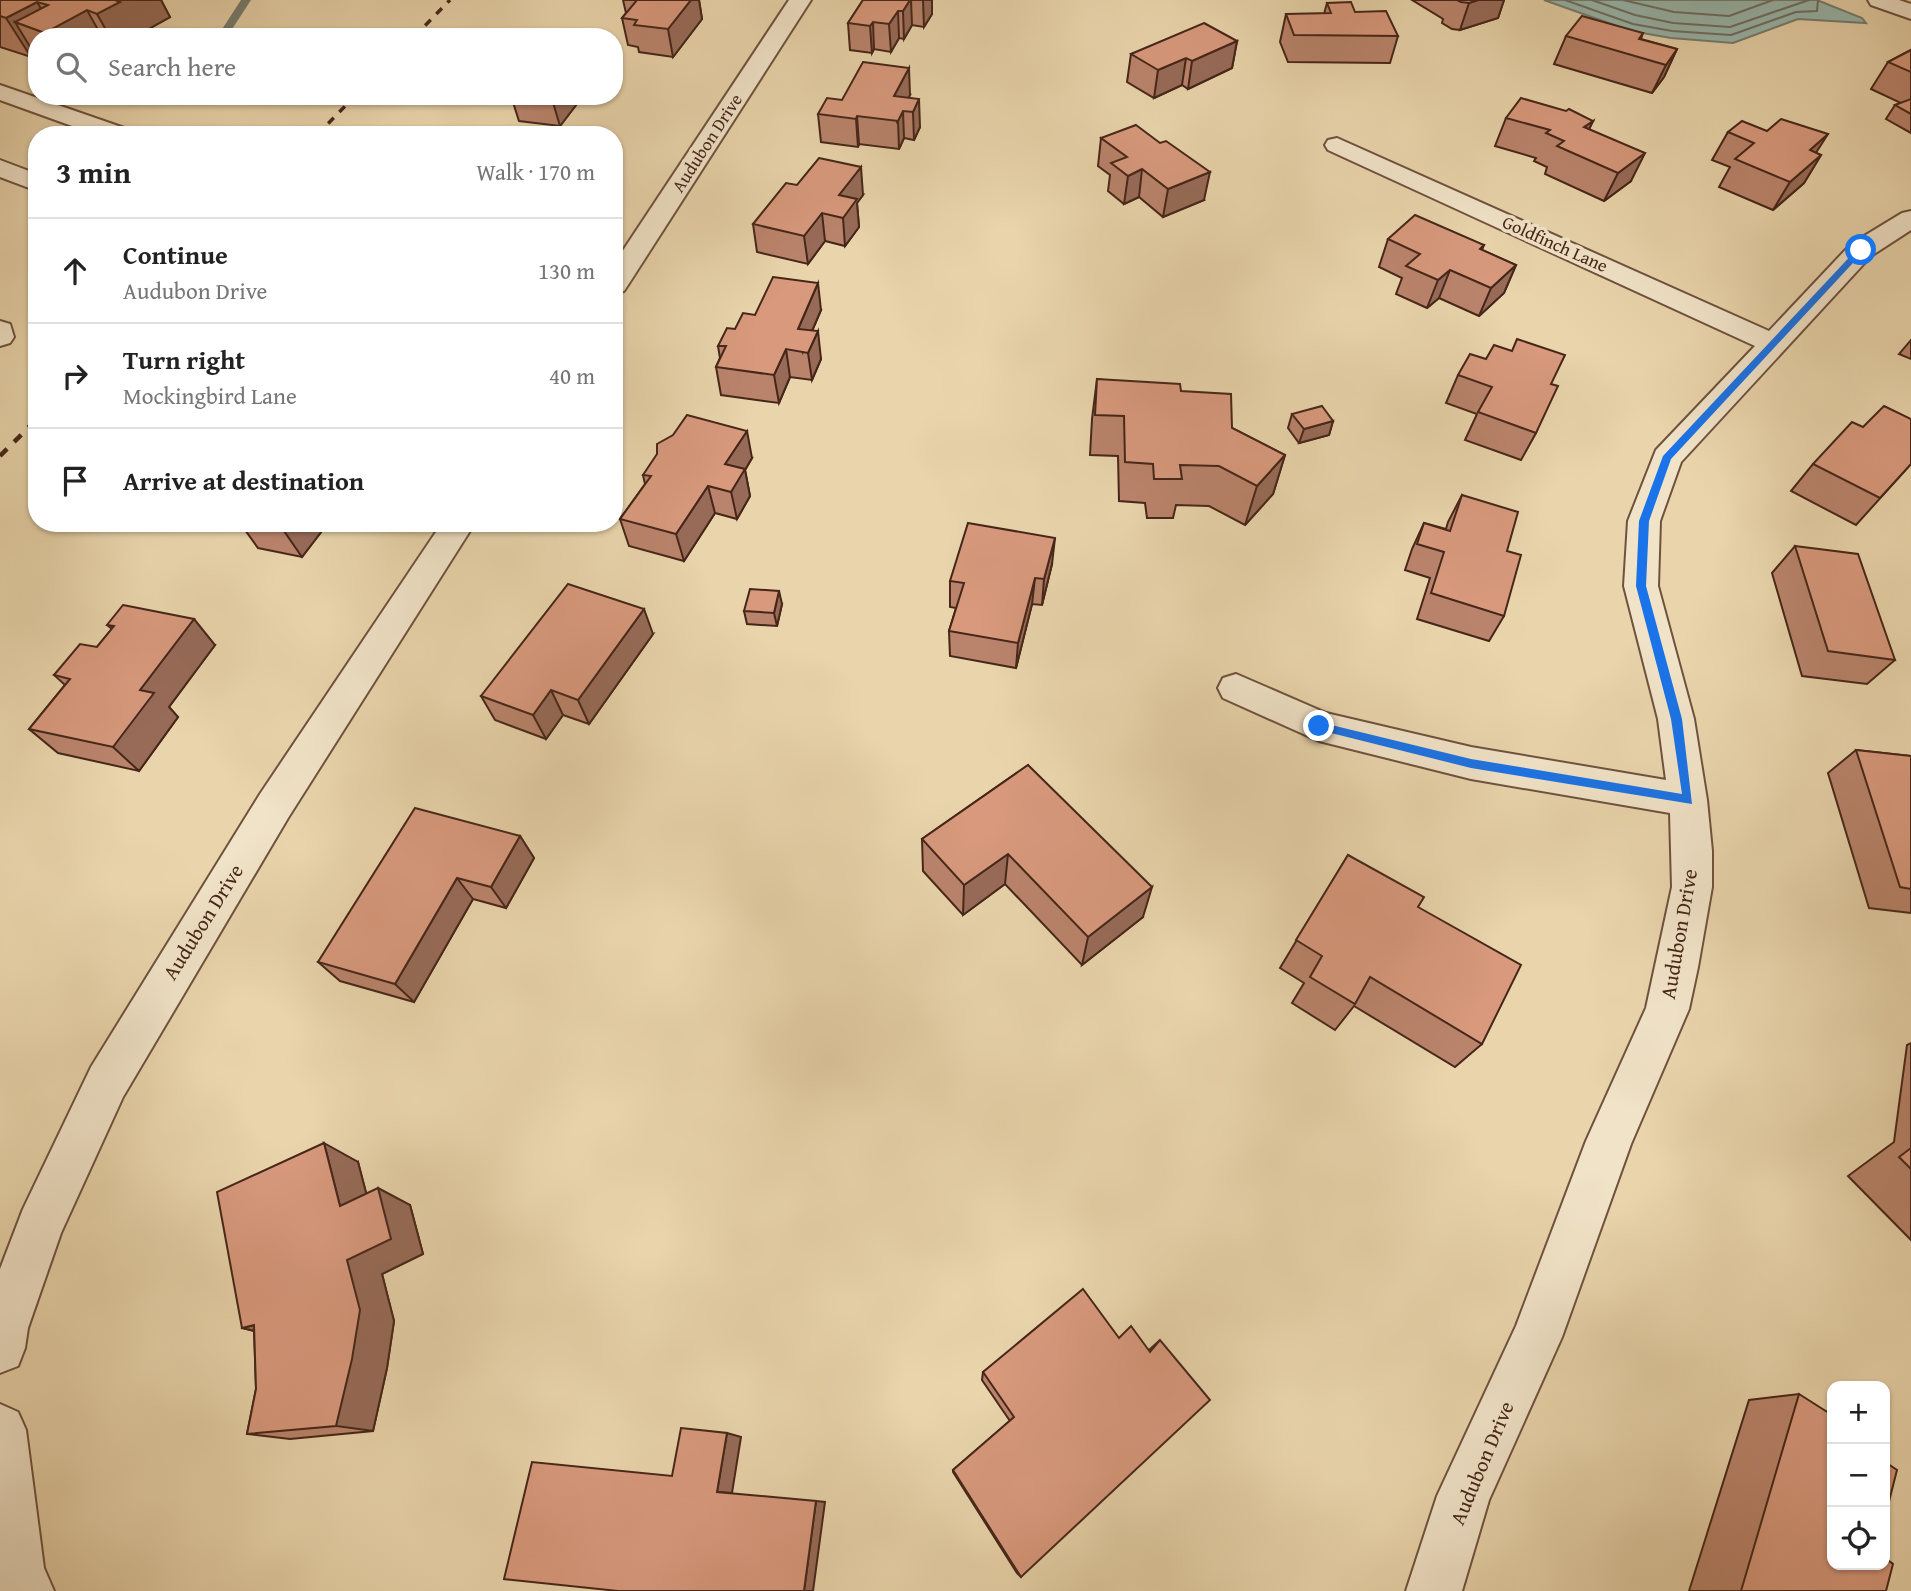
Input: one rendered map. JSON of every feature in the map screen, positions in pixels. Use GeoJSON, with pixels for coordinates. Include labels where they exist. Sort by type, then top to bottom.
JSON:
{"type":"FeatureCollection","features":[{"type":"Feature","properties":{"kind":"street","name":"Audubon Drive"},"geometry":{"type":"LineString","coordinates":[[623,271],[800,0]]}},
{"type":"Feature","properties":{"kind":"street"},"geometry":{"type":"LineString","coordinates":[[1879,0],[1911,12]]}},
{"type":"Feature","properties":{"kind":"street"},"geometry":{"type":"LineString","coordinates":[[0,92],[28,102]]}},
{"type":"Feature","properties":{"kind":"street"},"geometry":{"type":"LineString","coordinates":[[37,105],[96,126]]}},
{"type":"Feature","properties":{"kind":"street","name":"Goldfinch Lane"},"geometry":{"type":"LineString","coordinates":[[1338,145],[1772,343]]}},
{"type":"Feature","properties":{"kind":"street"},"geometry":{"type":"LineString","coordinates":[[0,168],[28,179]]}},
{"type":"Feature","properties":{"kind":"street","name":"Audubon Drive"},"geometry":{"type":"LineString","coordinates":[[1434,1591],[1464,1496],[1538,1337],[1609,1141],[1667,1009],[1692,887],[1688,800],[1676,719],[1641,586],[1644,521],[1667,458],[1861,250],[1911,219]]}},
{"type":"Feature","properties":{"kind":"street"},"geometry":{"type":"LineString","coordinates":[[0,330],[0,337]]}},
{"type":"Feature","properties":{"kind":"street","name":"Audubon Drive"},"geometry":{"type":"LineString","coordinates":[[0,1348],[3,1328],[40,1226],[107,1082],[274,806],[453,532]]}},
{"type":"Feature","properties":{"kind":"street"},"geometry":{"type":"LineString","coordinates":[[1236,688],[1319,726],[1471,763],[1688,800]]}},
{"type":"Feature","properties":{"kind":"street"},"geometry":{"type":"LineString","coordinates":[[0,1430],[14,1583]]}},
{"type":"Feature","properties":{"kind":"water"},"geometry":{"type":"Polygon","coordinates":[[[1544,0],[1817,0],[1862,18],[1866,23],[1798,19],[1733,43],[1671,38],[1631,31],[1544,0]]]}},
{"type":"Feature","properties":{"kind":"building"},"geometry":{"type":"Polygon","coordinates":[[[0,0],[120,2],[97,14],[87,10],[54,28],[31,28],[15,22],[48,5],[37,2],[6,18],[0,16],[0,0]]]}},
{"type":"Feature","properties":{"kind":"building"},"geometry":{"type":"Polygon","coordinates":[[[637,0],[691,0],[668,29],[634,25],[637,20],[622,18],[637,0]]]}},
{"type":"Feature","properties":{"kind":"building"},"geometry":{"type":"Polygon","coordinates":[[[863,0],[910,0],[889,24],[873,22],[870,26],[848,23],[863,0]]]}},
{"type":"Feature","properties":{"kind":"building"},"geometry":{"type":"Polygon","coordinates":[[[1457,0],[1478,0],[1469,3],[1457,0]]]}},
{"type":"Feature","properties":{"kind":"building"},"geometry":{"type":"Polygon","coordinates":[[[1351,2],[1355,12],[1386,11],[1398,36],[1294,35],[1286,14],[1331,13],[1327,3],[1351,2]]]}},
{"type":"Feature","properties":{"kind":"building"},"geometry":{"type":"Polygon","coordinates":[[[1582,16],[1643,33],[1639,39],[1677,49],[1666,65],[1566,36],[1582,16]]]}},
{"type":"Feature","properties":{"kind":"building"},"geometry":{"type":"Polygon","coordinates":[[[1204,23],[1237,41],[1192,61],[1186,58],[1158,70],[1131,54],[1204,23]]]}},
{"type":"Feature","properties":{"kind":"building"},"geometry":{"type":"Polygon","coordinates":[[[1911,50],[1911,72],[1888,62],[1911,50]]]}},
{"type":"Feature","properties":{"kind":"building"},"geometry":{"type":"Polygon","coordinates":[[[863,62],[909,68],[894,96],[919,99],[913,112],[903,111],[898,121],[818,114],[827,98],[842,100],[863,62]]]}},
{"type":"Feature","properties":{"kind":"building"},"geometry":{"type":"Polygon","coordinates":[[[1521,98],[1566,111],[1569,109],[1593,121],[1584,127],[1645,153],[1618,173],[1557,146],[1564,141],[1546,133],[1550,130],[1506,118],[1521,98]]]}},
{"type":"Feature","properties":{"kind":"building"},"geometry":{"type":"Polygon","coordinates":[[[1911,99],[1911,114],[1895,105],[1911,99]]]}},
{"type":"Feature","properties":{"kind":"building"},"geometry":{"type":"Polygon","coordinates":[[[1781,119],[1828,134],[1810,150],[1821,155],[1790,182],[1735,159],[1754,143],[1728,132],[1742,121],[1767,131],[1781,119]]]}},
{"type":"Feature","properties":{"kind":"building"},"geometry":{"type":"Polygon","coordinates":[[[1136,125],[1160,143],[1166,141],[1210,172],[1168,189],[1142,169],[1128,176],[1111,163],[1127,157],[1101,138],[1136,125]]]}},
{"type":"Feature","properties":{"kind":"building"},"geometry":{"type":"Polygon","coordinates":[[[819,158],[861,167],[839,195],[857,199],[843,218],[822,213],[804,236],[753,224],[786,183],[797,185],[819,158]]]}},
{"type":"Feature","properties":{"kind":"building"},"geometry":{"type":"Polygon","coordinates":[[[1415,215],[1484,245],[1480,249],[1516,265],[1491,288],[1450,270],[1438,280],[1406,266],[1420,254],[1388,239],[1415,215]]]}},
{"type":"Feature","properties":{"kind":"building"},"geometry":{"type":"Polygon","coordinates":[[[773,277],[818,283],[798,329],[818,331],[808,353],[786,349],[774,375],[716,367],[726,346],[718,346],[727,328],[735,329],[743,313],[755,315],[773,277]]]}},
{"type":"Feature","properties":{"kind":"building"},"geometry":{"type":"Polygon","coordinates":[[[1517,339],[1565,355],[1551,384],[1558,386],[1536,433],[1478,412],[1492,387],[1458,375],[1470,354],[1486,359],[1494,345],[1512,351],[1517,339]]]}},
{"type":"Feature","properties":{"kind":"building"},"geometry":{"type":"Polygon","coordinates":[[[1097,379],[1180,384],[1181,391],[1231,394],[1232,428],[1285,455],[1257,486],[1219,466],[1180,465],[1182,479],[1154,479],[1153,464],[1125,462],[1124,416],[1095,415],[1097,379]]]}},
{"type":"Feature","properties":{"kind":"building"},"geometry":{"type":"Polygon","coordinates":[[[1322,406],[1333,421],[1304,429],[1292,414],[1322,406]]]}},
{"type":"Feature","properties":{"kind":"building"},"geometry":{"type":"Polygon","coordinates":[[[1884,406],[1911,419],[1911,464],[1880,498],[1813,464],[1852,422],[1863,427],[1884,406]]]}},
{"type":"Feature","properties":{"kind":"building"},"geometry":{"type":"Polygon","coordinates":[[[687,415],[747,431],[725,464],[745,469],[731,492],[708,486],[676,534],[623,520],[623,515],[651,476],[643,475],[657,454],[657,444],[673,435],[687,415]]]}},
{"type":"Feature","properties":{"kind":"building"},"geometry":{"type":"Polygon","coordinates":[[[1462,495],[1518,512],[1507,551],[1521,555],[1504,616],[1431,593],[1444,552],[1417,544],[1424,523],[1450,531],[1462,495]]]}},
{"type":"Feature","properties":{"kind":"building"},"geometry":{"type":"Polygon","coordinates":[[[968,523],[1055,538],[1044,579],[1035,578],[1018,643],[949,631],[964,583],[950,581],[968,523]]]}},
{"type":"Feature","properties":{"kind":"building"},"geometry":{"type":"Polygon","coordinates":[[[1795,546],[1858,554],[1895,660],[1828,651],[1795,546]]]}},
{"type":"Feature","properties":{"kind":"building"},"geometry":{"type":"Polygon","coordinates":[[[568,584],[644,609],[578,700],[551,690],[533,715],[481,696],[568,584]]]}},
{"type":"Feature","properties":{"kind":"building"},"geometry":{"type":"Polygon","coordinates":[[[750,589],[779,591],[774,613],[744,611],[750,589]]]}},
{"type":"Feature","properties":{"kind":"building"},"geometry":{"type":"Polygon","coordinates":[[[123,605],[194,619],[140,690],[154,693],[113,747],[29,729],[70,679],[54,675],[80,644],[97,647],[114,626],[107,625],[123,605]]]}},
{"type":"Feature","properties":{"kind":"building"},"geometry":{"type":"Polygon","coordinates":[[[1856,750],[1911,756],[1911,889],[1900,887],[1856,750]]]}},
{"type":"Feature","properties":{"kind":"building"},"geometry":{"type":"Polygon","coordinates":[[[1028,765],[1152,887],[1088,937],[1008,854],[964,885],[922,839],[1028,765]]]}},
{"type":"Feature","properties":{"kind":"building"},"geometry":{"type":"Polygon","coordinates":[[[415,808],[520,836],[491,887],[457,878],[395,984],[318,962],[415,808]]]}},
{"type":"Feature","properties":{"kind":"building"},"geometry":{"type":"Polygon","coordinates":[[[1348,855],[1424,897],[1418,907],[1521,965],[1482,1044],[1370,977],[1355,1004],[1310,977],[1322,956],[1296,940],[1348,855]]]}},
{"type":"Feature","properties":{"kind":"building"},"geometry":{"type":"Polygon","coordinates":[[[324,1143],[340,1206],[378,1188],[391,1239],[347,1260],[360,1310],[336,1426],[247,1434],[256,1389],[254,1325],[242,1328],[217,1192],[324,1143]]]}},
{"type":"Feature","properties":{"kind":"building"},"geometry":{"type":"Polygon","coordinates":[[[1911,1148],[1911,1169],[1899,1157],[1911,1148]]]}},
{"type":"Feature","properties":{"kind":"building"},"geometry":{"type":"Polygon","coordinates":[[[1083,1289],[1119,1338],[1131,1326],[1150,1352],[1160,1340],[1210,1400],[1021,1577],[953,1470],[1014,1417],[983,1372],[1083,1289]]]}},
{"type":"Feature","properties":{"kind":"building"},"geometry":{"type":"Polygon","coordinates":[[[1799,1394],[1827,1412],[1827,1570],[1890,1570],[1890,1562],[1893,1564],[1886,1591],[1741,1591],[1799,1394]]]}},
{"type":"Feature","properties":{"kind":"building"},"geometry":{"type":"Polygon","coordinates":[[[681,1428],[727,1433],[717,1492],[816,1501],[804,1591],[618,1591],[504,1579],[532,1462],[672,1476],[681,1428]]]}},
{"type":"Feature","properties":{"kind":"building"},"geometry":{"type":"Polygon","coordinates":[[[1890,1465],[1897,1470],[1890,1497],[1890,1465]]]}},
{"type":"Feature","properties":{"kind":"waterway"},"geometry":{"type":"LineString","coordinates":[[228,28],[246,0]]}},
{"type":"Feature","properties":{"kind":"railway"},"geometry":{"type":"LineString","coordinates":[[423,28],[450,0]]}},
{"type":"Feature","properties":{"kind":"railway"},"geometry":{"type":"LineString","coordinates":[[326,126],[346,105]]}},
{"type":"Feature","properties":{"kind":"railway"},"geometry":{"type":"LineString","coordinates":[[0,456],[28,428]]}},
{"type":"Feature","properties":{"kind":"route"},"geometry":{"type":"LineString","coordinates":[[1319,726],[1471,763],[1688,800],[1676,719],[1641,586],[1644,521],[1667,458],[1861,250]]}}]}
